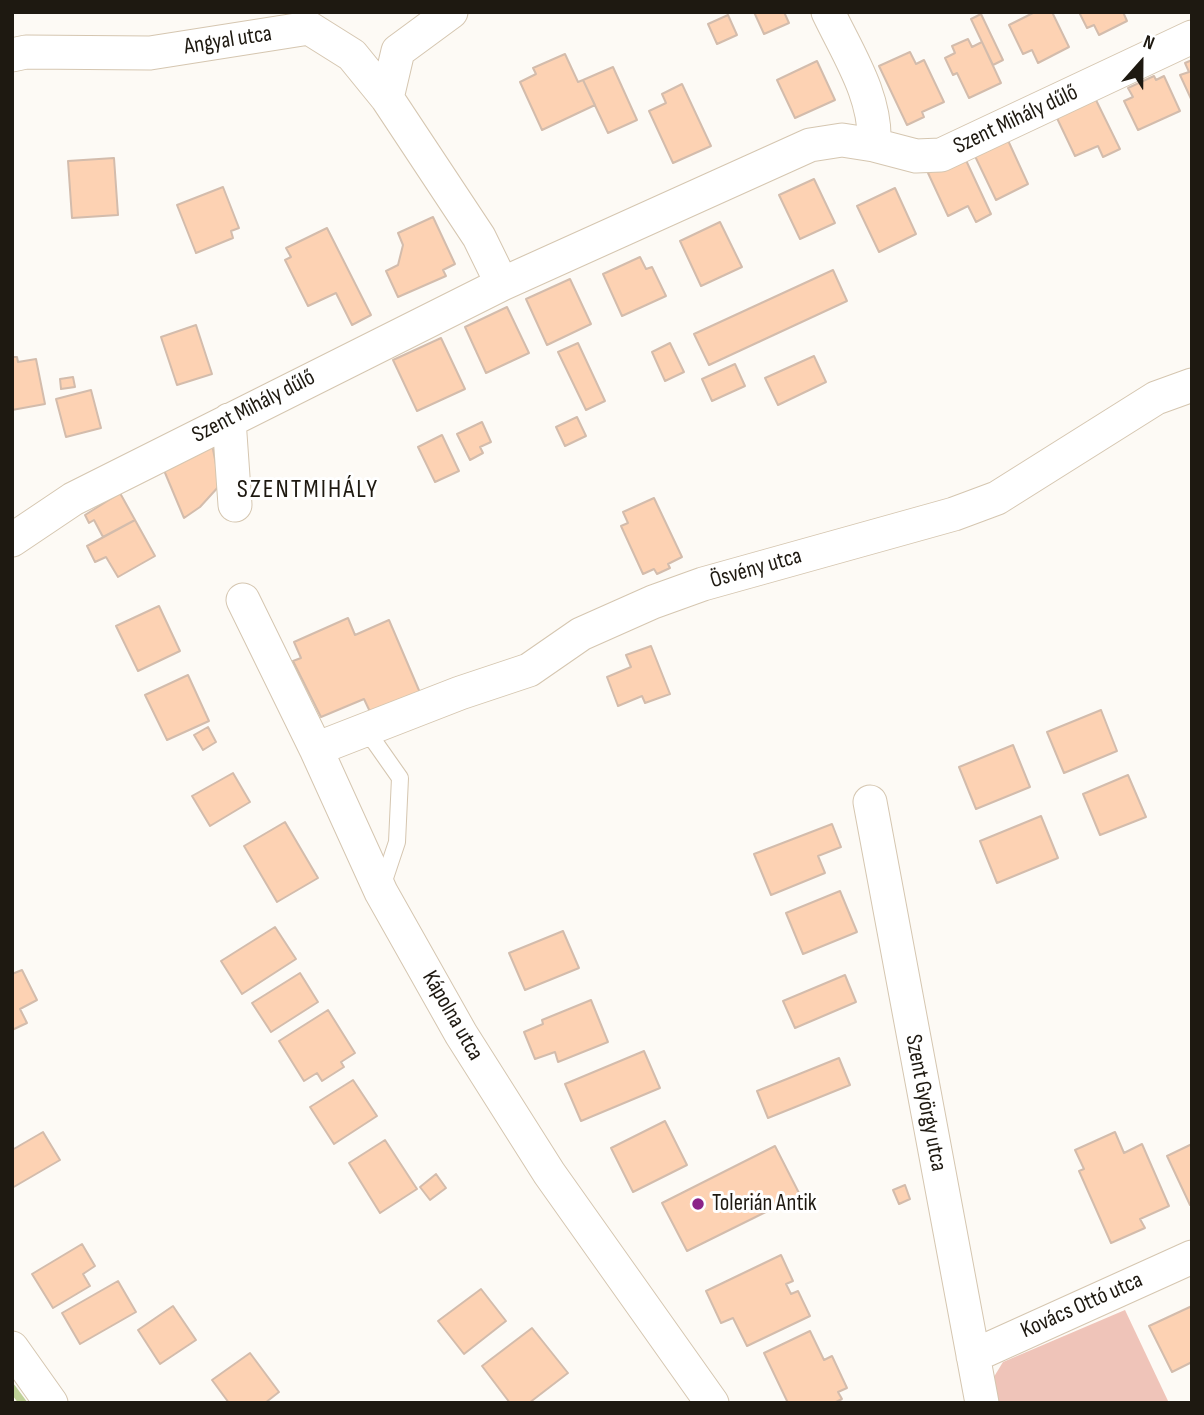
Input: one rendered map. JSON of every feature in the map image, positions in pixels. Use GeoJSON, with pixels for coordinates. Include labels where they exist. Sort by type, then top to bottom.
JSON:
{"type":"FeatureCollection","features":[{"type":"Feature","properties":{"kind":"street"},"geometry":{"type":"LineString","coordinates":[[451,12],[398,51],[387,98],[478,237],[502,284]]}},
{"type":"Feature","properties":{"kind":"street"},"geometry":{"type":"LineString","coordinates":[[828,12],[871,103],[875,126],[874,145]]}},
{"type":"Feature","properties":{"kind":"street","name":"Angyal utca"},"geometry":{"type":"LineString","coordinates":[[12,55],[26,52],[150,53],[309,28],[352,55],[387,98]]}},
{"type":"Feature","properties":{"kind":"street","name":"Szent Mihály dűlő"},"geometry":{"type":"LineString","coordinates":[[12,540],[73,499],[502,284],[810,145],[842,140],[916,156],[941,155],[1192,37]]}},
{"type":"Feature","properties":{"kind":"street","name":"Ösvény utca"},"geometry":{"type":"LineString","coordinates":[[316,749],[460,693],[529,670],[582,634],[653,602],[703,584],[954,514],[997,498],[1156,398],[1192,385]]}},
{"type":"Feature","properties":{"kind":"street"},"geometry":{"type":"LineString","coordinates":[[229,420],[235,505]]}},
{"type":"Feature","properties":{"kind":"street","name":"Kápolna utca"},"geometry":{"type":"LineString","coordinates":[[243,600],[316,749],[381,892],[461,1034],[549,1173],[712,1403]]}},
{"type":"Feature","properties":{"kind":"street","name":"Szent György utca"},"geometry":{"type":"LineString","coordinates":[[870,802],[982,1403]]}},
{"type":"Feature","properties":{"kind":"street","name":"Kovács Ottó utca"},"geometry":{"type":"LineString","coordinates":[[973,1356],[1192,1256]]}},
{"type":"Feature","properties":{"kind":"street"},"geometry":{"type":"LineString","coordinates":[[12,1348],[51,1403]]}},
{"type":"Feature","properties":{"kind":"lane"},"geometry":{"type":"LineString","coordinates":[[356,733],[374,741],[400,778],[397,842],[381,892]]}},
{"type":"Feature","properties":{"kind":"shaded area"},"geometry":{"type":"Polygon","coordinates":[[[1125,1310],[1169,1403],[996,1403],[992,1380],[1003,1362],[1125,1310]]]}},
{"type":"Feature","properties":{"kind":"building"},"geometry":{"type":"Polygon","coordinates":[[[754,12],[784,12],[789,23],[764,34],[754,12]]]}},
{"type":"Feature","properties":{"kind":"building"},"geometry":{"type":"Polygon","coordinates":[[[1035,12],[1052,12],[1069,47],[1038,63],[1032,50],[1023,54],[1009,25],[1035,12]]]}},
{"type":"Feature","properties":{"kind":"building"},"geometry":{"type":"Polygon","coordinates":[[[1079,12],[1123,12],[1127,21],[1099,35],[1094,25],[1087,28],[1079,12]]]}},
{"type":"Feature","properties":{"kind":"building"},"geometry":{"type":"Polygon","coordinates":[[[981,14],[1003,60],[993,65],[971,19],[981,14]]]}},
{"type":"Feature","properties":{"kind":"building"},"geometry":{"type":"Polygon","coordinates":[[[728,15],[737,35],[717,44],[708,24],[728,15]]]}},
{"type":"Feature","properties":{"kind":"building"},"geometry":{"type":"Polygon","coordinates":[[[968,39],[972,47],[982,42],[1001,83],[969,98],[957,73],[953,75],[945,58],[955,53],[952,46],[968,39]]]}},
{"type":"Feature","properties":{"kind":"building"},"geometry":{"type":"Polygon","coordinates":[[[910,52],[916,64],[924,60],[944,102],[922,112],[924,117],[907,125],[879,66],[910,52]]]}},
{"type":"Feature","properties":{"kind":"building"},"geometry":{"type":"Polygon","coordinates":[[[565,54],[578,82],[583,80],[595,105],[542,130],[520,82],[536,74],[533,68],[565,54]]]}},
{"type":"Feature","properties":{"kind":"building"},"geometry":{"type":"Polygon","coordinates":[[[1192,60],[1192,101],[1180,75],[1189,72],[1185,63],[1192,60]]]}},
{"type":"Feature","properties":{"kind":"building"},"geometry":{"type":"Polygon","coordinates":[[[817,61],[835,100],[795,118],[777,80],[817,61]]]}},
{"type":"Feature","properties":{"kind":"building"},"geometry":{"type":"Polygon","coordinates":[[[613,67],[637,120],[608,133],[583,80],[613,67]]]}},
{"type":"Feature","properties":{"kind":"building"},"geometry":{"type":"Polygon","coordinates":[[[1154,76],[1156,80],[1164,76],[1180,111],[1138,130],[1124,101],[1133,97],[1128,88],[1154,76]]]}},
{"type":"Feature","properties":{"kind":"building"},"geometry":{"type":"Polygon","coordinates":[[[682,84],[711,146],[673,163],[649,111],[666,103],[662,94],[682,84]]]}},
{"type":"Feature","properties":{"kind":"building"},"geometry":{"type":"Polygon","coordinates":[[[1094,96],[1120,149],[1103,157],[1098,146],[1075,156],[1055,114],[1094,96]]]}},
{"type":"Feature","properties":{"kind":"building"},"geometry":{"type":"Polygon","coordinates":[[[1006,136],[1028,184],[996,200],[973,152],[1006,136]]]}},
{"type":"Feature","properties":{"kind":"building"},"geometry":{"type":"Polygon","coordinates":[[[964,156],[991,214],[976,222],[968,206],[948,216],[928,173],[964,156]]]}},
{"type":"Feature","properties":{"kind":"building"},"geometry":{"type":"Polygon","coordinates":[[[114,158],[118,215],[72,218],[68,161],[114,158]]]}},
{"type":"Feature","properties":{"kind":"building"},"geometry":{"type":"Polygon","coordinates":[[[814,179],[835,223],[800,239],[779,195],[814,179]]]}},
{"type":"Feature","properties":{"kind":"building"},"geometry":{"type":"Polygon","coordinates":[[[223,187],[239,228],[231,231],[233,238],[196,253],[177,205],[223,187]]]}},
{"type":"Feature","properties":{"kind":"building"},"geometry":{"type":"Polygon","coordinates":[[[895,188],[916,234],[879,252],[857,206],[895,188]]]}},
{"type":"Feature","properties":{"kind":"building"},"geometry":{"type":"Polygon","coordinates":[[[433,217],[455,264],[443,270],[446,276],[398,297],[386,271],[398,265],[403,245],[398,233],[433,217]]]}},
{"type":"Feature","properties":{"kind":"building"},"geometry":{"type":"Polygon","coordinates":[[[720,222],[742,267],[701,286],[680,241],[720,222]]]}},
{"type":"Feature","properties":{"kind":"building"},"geometry":{"type":"Polygon","coordinates":[[[327,228],[371,315],[352,325],[336,293],[308,306],[285,260],[291,257],[286,248],[327,228]]]}},
{"type":"Feature","properties":{"kind":"building"},"geometry":{"type":"Polygon","coordinates":[[[640,257],[646,269],[652,267],[666,296],[622,316],[603,274],[640,257]]]}},
{"type":"Feature","properties":{"kind":"building"},"geometry":{"type":"Polygon","coordinates":[[[833,270],[847,301],[709,365],[694,334],[833,270]]]}},
{"type":"Feature","properties":{"kind":"building"},"geometry":{"type":"Polygon","coordinates":[[[570,279],[591,324],[547,345],[526,299],[570,279]]]}},
{"type":"Feature","properties":{"kind":"building"},"geometry":{"type":"Polygon","coordinates":[[[507,307],[529,353],[486,373],[465,327],[507,307]]]}},
{"type":"Feature","properties":{"kind":"building"},"geometry":{"type":"Polygon","coordinates":[[[196,325],[212,374],[177,385],[161,337],[196,325]]]}},
{"type":"Feature","properties":{"kind":"building"},"geometry":{"type":"Polygon","coordinates":[[[441,338],[465,389],[417,411],[393,360],[441,338]]]}},
{"type":"Feature","properties":{"kind":"building"},"geometry":{"type":"Polygon","coordinates":[[[578,343],[605,401],[586,410],[558,352],[578,343]]]}},
{"type":"Feature","properties":{"kind":"building"},"geometry":{"type":"Polygon","coordinates":[[[670,343],[684,372],[665,381],[652,352],[670,343]]]}},
{"type":"Feature","properties":{"kind":"building"},"geometry":{"type":"Polygon","coordinates":[[[814,356],[826,382],[778,405],[765,378],[814,356]]]}},
{"type":"Feature","properties":{"kind":"building"},"geometry":{"type":"Polygon","coordinates":[[[12,357],[17,357],[18,362],[36,359],[45,404],[12,410],[12,357]]]}},
{"type":"Feature","properties":{"kind":"building"},"geometry":{"type":"Polygon","coordinates":[[[735,364],[745,386],[712,401],[702,379],[735,364]]]}},
{"type":"Feature","properties":{"kind":"building"},"geometry":{"type":"Polygon","coordinates":[[[73,377],[75,387],[61,389],[60,379],[73,377]]]}},
{"type":"Feature","properties":{"kind":"building"},"geometry":{"type":"Polygon","coordinates":[[[91,390],[101,428],[66,437],[56,399],[91,390]]]}},
{"type":"Feature","properties":{"kind":"building"},"geometry":{"type":"Polygon","coordinates":[[[577,417],[586,436],[565,446],[556,427],[577,417]]]}},
{"type":"Feature","properties":{"kind":"building"},"geometry":{"type":"Polygon","coordinates":[[[482,422],[491,442],[480,447],[483,453],[470,460],[457,434],[482,422]]]}},
{"type":"Feature","properties":{"kind":"building"},"geometry":{"type":"Polygon","coordinates":[[[442,435],[459,471],[435,482],[418,447],[442,435]]]}},
{"type":"Feature","properties":{"kind":"building"},"geometry":{"type":"Polygon","coordinates":[[[211,439],[220,485],[200,507],[184,518],[163,468],[211,439]]]}},
{"type":"Feature","properties":{"kind":"building"},"geometry":{"type":"Polygon","coordinates":[[[120,493],[135,520],[103,537],[94,520],[89,523],[85,515],[120,493]]]}},
{"type":"Feature","properties":{"kind":"building"},"geometry":{"type":"Polygon","coordinates":[[[654,498],[682,557],[668,564],[670,568],[657,574],[654,569],[643,574],[621,526],[628,523],[623,512],[654,498]]]}},
{"type":"Feature","properties":{"kind":"building"},"geometry":{"type":"Polygon","coordinates":[[[135,520],[155,556],[118,577],[106,557],[95,562],[87,546],[135,520]]]}},
{"type":"Feature","properties":{"kind":"building"},"geometry":{"type":"Polygon","coordinates":[[[159,606],[180,651],[138,671],[116,626],[159,606]]]}},
{"type":"Feature","properties":{"kind":"building"},"geometry":{"type":"Polygon","coordinates":[[[348,618],[355,635],[389,620],[421,695],[372,716],[364,699],[321,717],[293,661],[301,658],[294,642],[348,618]]]}},
{"type":"Feature","properties":{"kind":"building"},"geometry":{"type":"Polygon","coordinates":[[[651,646],[670,694],[645,703],[642,696],[618,706],[607,677],[631,667],[626,655],[651,646]]]}},
{"type":"Feature","properties":{"kind":"building"},"geometry":{"type":"Polygon","coordinates":[[[188,675],[209,721],[167,740],[145,695],[188,675]]]}},
{"type":"Feature","properties":{"kind":"building"},"geometry":{"type":"Polygon","coordinates":[[[1101,710],[1117,751],[1064,773],[1047,732],[1101,710]]]}},
{"type":"Feature","properties":{"kind":"building"},"geometry":{"type":"Polygon","coordinates":[[[208,727],[216,742],[203,750],[194,735],[208,727]]]}},
{"type":"Feature","properties":{"kind":"building"},"geometry":{"type":"Polygon","coordinates":[[[1013,745],[1030,787],[976,809],[959,767],[1013,745]]]}},
{"type":"Feature","properties":{"kind":"building"},"geometry":{"type":"Polygon","coordinates":[[[233,773],[250,802],[210,826],[192,796],[233,773]]]}},
{"type":"Feature","properties":{"kind":"building"},"geometry":{"type":"Polygon","coordinates":[[[1128,775],[1146,817],[1100,835],[1083,794],[1128,775]]]}},
{"type":"Feature","properties":{"kind":"building"},"geometry":{"type":"Polygon","coordinates":[[[1041,816],[1058,858],[997,883],[980,841],[1041,816]]]}},
{"type":"Feature","properties":{"kind":"building"},"geometry":{"type":"Polygon","coordinates":[[[285,822],[318,878],[277,902],[244,846],[285,822]]]}},
{"type":"Feature","properties":{"kind":"building"},"geometry":{"type":"Polygon","coordinates":[[[832,824],[841,847],[818,856],[825,873],[771,895],[754,854],[832,824]]]}},
{"type":"Feature","properties":{"kind":"building"},"geometry":{"type":"Polygon","coordinates":[[[840,891],[857,932],[803,954],[786,913],[840,891]]]}},
{"type":"Feature","properties":{"kind":"building"},"geometry":{"type":"Polygon","coordinates":[[[275,927],[296,959],[242,994],[221,961],[275,927]]]}},
{"type":"Feature","properties":{"kind":"building"},"geometry":{"type":"Polygon","coordinates":[[[563,931],[579,968],[525,990],[509,953],[563,931]]]}},
{"type":"Feature","properties":{"kind":"building"},"geometry":{"type":"Polygon","coordinates":[[[22,970],[37,1000],[20,1009],[27,1023],[12,1030],[12,974],[22,970]]]}},
{"type":"Feature","properties":{"kind":"building"},"geometry":{"type":"Polygon","coordinates":[[[300,973],[318,1002],[271,1032],[252,1003],[300,973]]]}},
{"type":"Feature","properties":{"kind":"building"},"geometry":{"type":"Polygon","coordinates":[[[845,975],[856,1002],[795,1028],[783,1001],[845,975]]]}},
{"type":"Feature","properties":{"kind":"building"},"geometry":{"type":"Polygon","coordinates":[[[591,1000],[608,1042],[558,1062],[555,1052],[535,1059],[524,1032],[543,1024],[542,1020],[591,1000]]]}},
{"type":"Feature","properties":{"kind":"building"},"geometry":{"type":"Polygon","coordinates":[[[328,1010],[355,1053],[341,1062],[344,1067],[322,1081],[317,1073],[304,1081],[279,1041],[328,1010]]]}},
{"type":"Feature","properties":{"kind":"building"},"geometry":{"type":"Polygon","coordinates":[[[644,1051],[660,1088],[581,1121],[565,1084],[644,1051]]]}},
{"type":"Feature","properties":{"kind":"building"},"geometry":{"type":"Polygon","coordinates":[[[839,1058],[850,1085],[768,1118],[757,1091],[839,1058]]]}},
{"type":"Feature","properties":{"kind":"building"},"geometry":{"type":"Polygon","coordinates":[[[353,1080],[377,1116],[334,1144],[310,1107],[353,1080]]]}},
{"type":"Feature","properties":{"kind":"building"},"geometry":{"type":"Polygon","coordinates":[[[665,1121],[687,1165],[633,1192],[611,1148],[665,1121]]]}},
{"type":"Feature","properties":{"kind":"building"},"geometry":{"type":"Polygon","coordinates":[[[43,1132],[60,1160],[12,1188],[12,1150],[43,1132]]]}},
{"type":"Feature","properties":{"kind":"building"},"geometry":{"type":"Polygon","coordinates":[[[1115,1132],[1124,1153],[1142,1144],[1169,1206],[1140,1219],[1145,1228],[1111,1243],[1079,1171],[1084,1169],[1075,1150],[1115,1132]]]}},
{"type":"Feature","properties":{"kind":"building"},"geometry":{"type":"Polygon","coordinates":[[[385,1140],[417,1189],[380,1213],[349,1163],[385,1140]]]}},
{"type":"Feature","properties":{"kind":"building"},"geometry":{"type":"Polygon","coordinates":[[[1192,1144],[1192,1204],[1190,1205],[1167,1156],[1192,1144]]]}},
{"type":"Feature","properties":{"kind":"building"},"geometry":{"type":"Polygon","coordinates":[[[775,1146],[800,1195],[687,1251],[662,1203],[775,1146]]]}},
{"type":"Feature","properties":{"kind":"building"},"geometry":{"type":"Polygon","coordinates":[[[436,1174],[446,1188],[430,1200],[420,1187],[436,1174]]]}},
{"type":"Feature","properties":{"kind":"building"},"geometry":{"type":"Polygon","coordinates":[[[905,1185],[910,1199],[899,1204],[893,1190],[905,1185]]]}},
{"type":"Feature","properties":{"kind":"building"},"geometry":{"type":"Polygon","coordinates":[[[82,1244],[95,1266],[83,1274],[90,1286],[53,1308],[32,1274],[82,1244]]]}},
{"type":"Feature","properties":{"kind":"building"},"geometry":{"type":"Polygon","coordinates":[[[781,1255],[793,1281],[786,1284],[791,1294],[798,1291],[810,1316],[747,1346],[733,1318],[721,1323],[706,1291],[781,1255]]]}},
{"type":"Feature","properties":{"kind":"building"},"geometry":{"type":"Polygon","coordinates":[[[118,1281],[136,1312],[80,1344],[62,1313],[118,1281]]]}},
{"type":"Feature","properties":{"kind":"building"},"geometry":{"type":"Polygon","coordinates":[[[481,1289],[506,1321],[464,1354],[438,1321],[481,1289]]]}},
{"type":"Feature","properties":{"kind":"building"},"geometry":{"type":"Polygon","coordinates":[[[173,1306],[196,1340],[160,1364],[138,1330],[173,1306]]]}},
{"type":"Feature","properties":{"kind":"building"},"geometry":{"type":"Polygon","coordinates":[[[1192,1306],[1192,1362],[1172,1372],[1149,1326],[1192,1306]]]}},
{"type":"Feature","properties":{"kind":"building"},"geometry":{"type":"Polygon","coordinates":[[[532,1328],[568,1373],[529,1403],[510,1403],[482,1366],[532,1328]]]}},
{"type":"Feature","properties":{"kind":"building"},"geometry":{"type":"Polygon","coordinates":[[[810,1331],[824,1360],[832,1356],[847,1388],[838,1392],[842,1399],[834,1403],[788,1403],[764,1353],[810,1331]]]}},
{"type":"Feature","properties":{"kind":"building"},"geometry":{"type":"Polygon","coordinates":[[[250,1353],[279,1392],[265,1403],[229,1403],[212,1380],[250,1353]]]}},
{"type":"Feature","properties":{"kind":"waterway"},"geometry":{"type":"LineString","coordinates":[[12,1388],[23,1403]]}},
{"type":"Feature","properties":{"kind":"place","name":"Tolerián Antik"},"geometry":{"type":"Point","coordinates":[698,1204]}},
{"type":"Feature","properties":{"kind":"district","name":"SZENTMIHÁLY"},"geometry":{"type":"Point","coordinates":[308,490]}}]}
